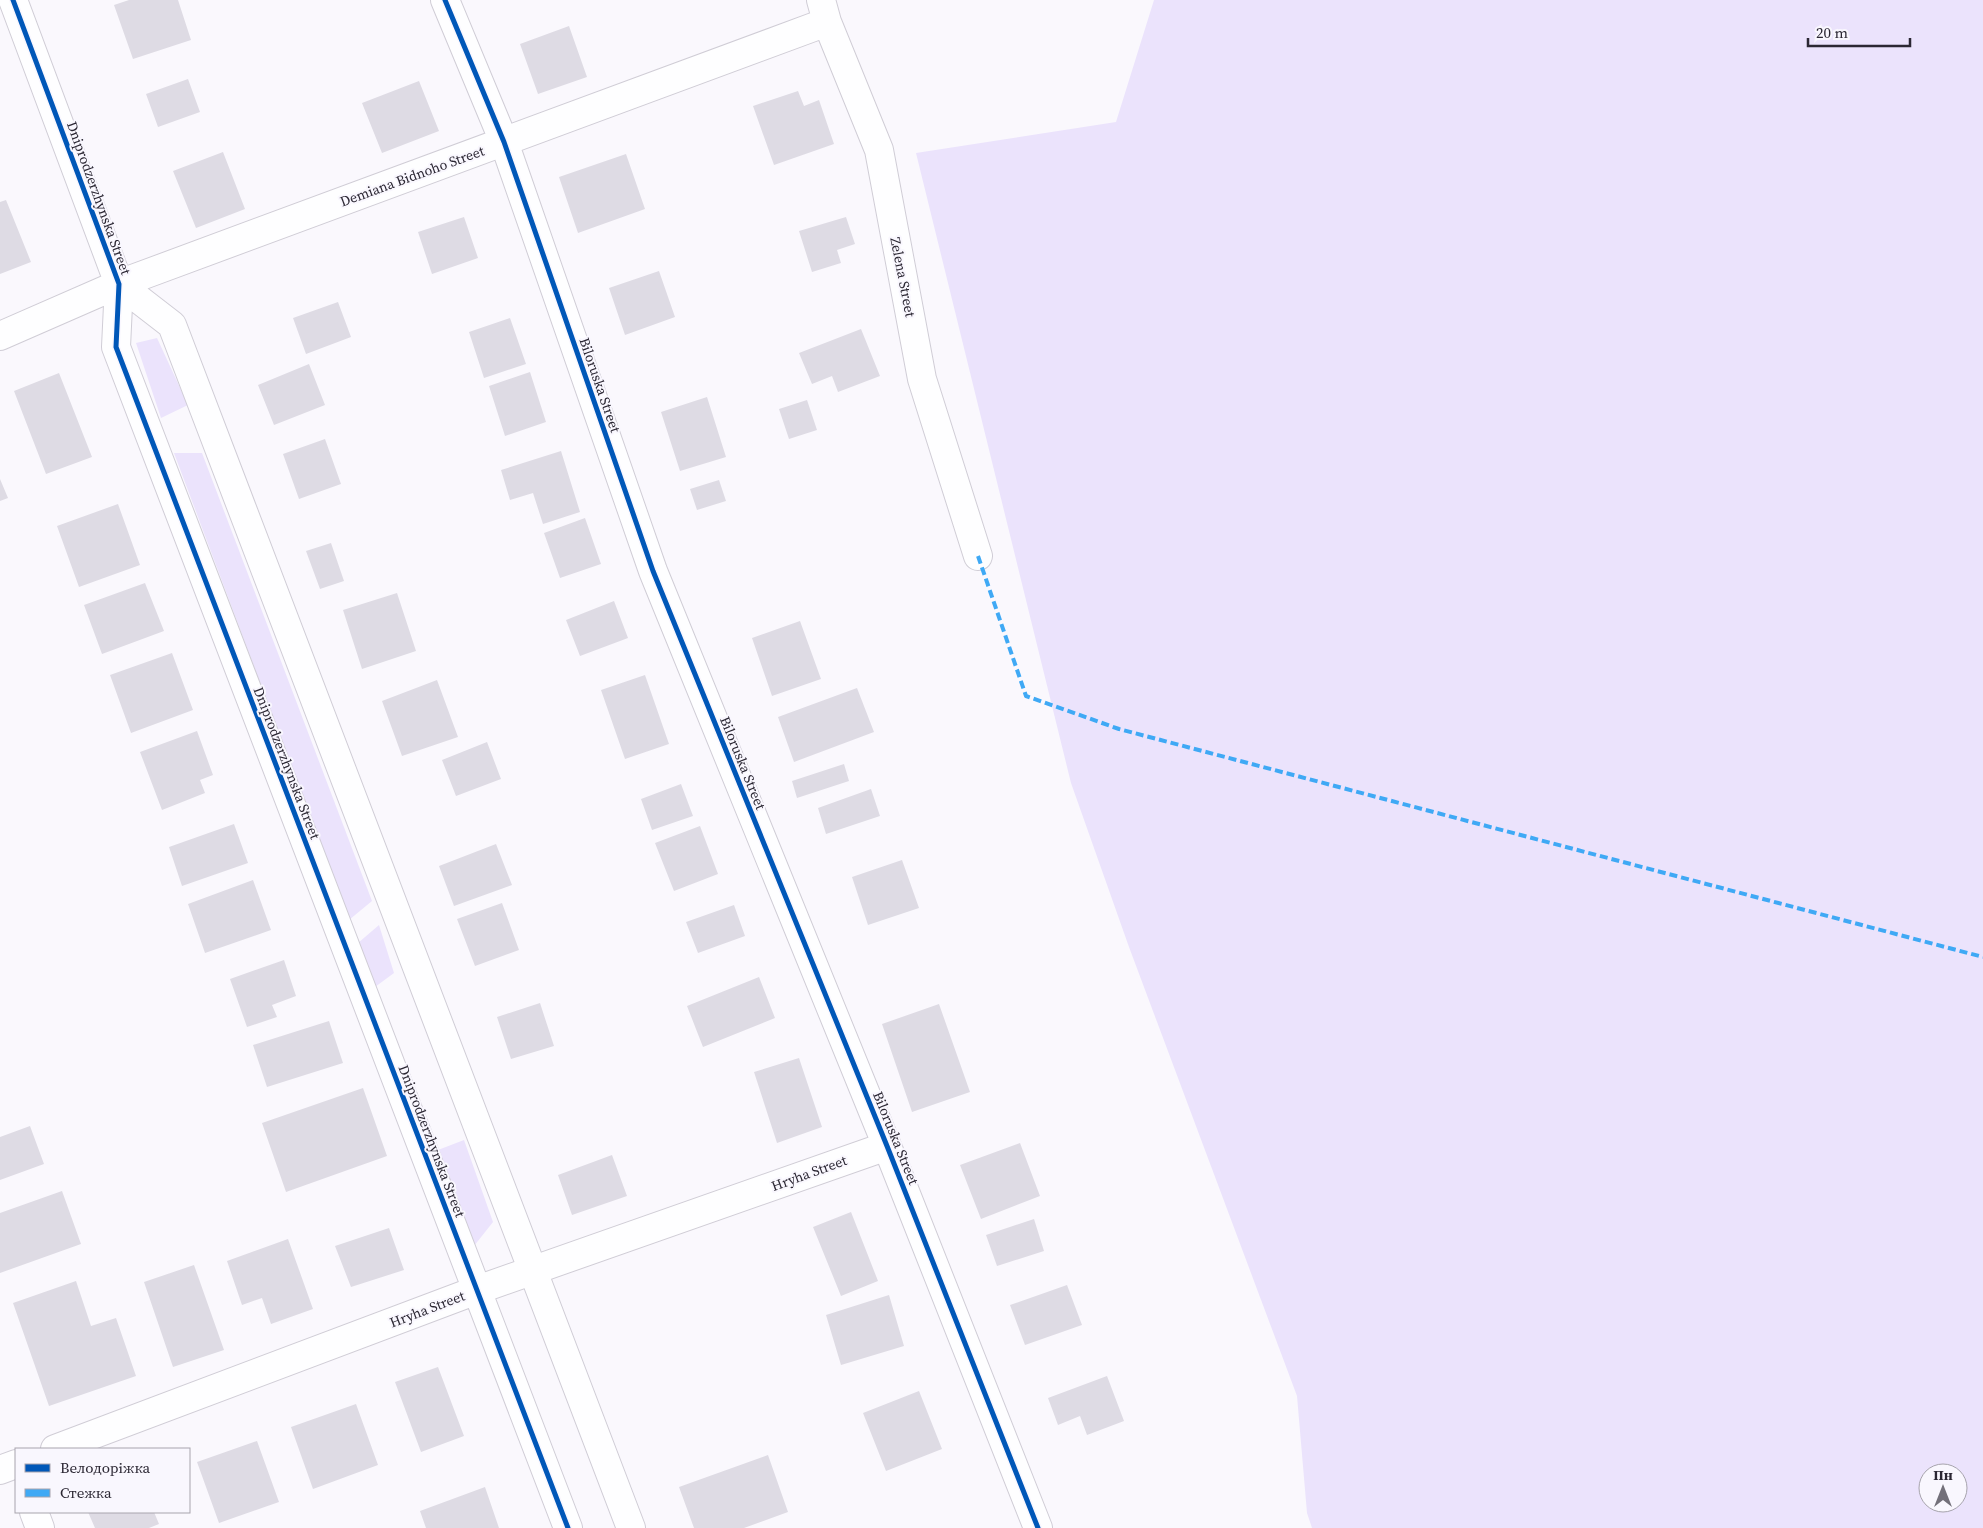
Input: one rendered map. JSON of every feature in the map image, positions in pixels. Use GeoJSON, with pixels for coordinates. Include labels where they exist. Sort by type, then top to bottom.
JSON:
{"type":"FeatureCollection","features":[{"type":"Feature","properties":{"kind":"street","name":"Dniprodzerzhynska Street"},"geometry":{"type":"LineString","coordinates":[[13,0],[119,284],[116,347],[568,1528]]}},
{"type":"Feature","properties":{"kind":"street","name":"Biloruska Street"},"geometry":{"type":"LineString","coordinates":[[445,0],[504,142],[653,571],[887,1146],[1038,1528]]}},
{"type":"Feature","properties":{"kind":"street","name":"Demiana Bidnoho Street"},"geometry":{"type":"LineString","coordinates":[[0,336],[119,284],[504,142],[824,11]]}},
{"type":"Feature","properties":{"kind":"street","name":"Zelena Street"},"geometry":{"type":"LineString","coordinates":[[824,11],[879,150],[922,379],[978,556]]}},
{"type":"Feature","properties":{"kind":"street","name":"Dniprodzerzhynska Street"},"geometry":{"type":"LineString","coordinates":[[119,284],[172,325],[632,1528]]}},
{"type":"Feature","properties":{"kind":"street","name":"Hryha Street"},"geometry":{"type":"LineString","coordinates":[[59,1448],[477,1290],[534,1272],[887,1146]]}},
{"type":"Feature","properties":{"kind":"street"},"geometry":{"type":"LineString","coordinates":[[34,1513],[40,1528]]}},
{"type":"Feature","properties":{"kind":"shaded area"},"geometry":{"type":"Polygon","coordinates":[[[1154,0],[1983,0],[1983,1528],[1312,1528],[1307,1513],[1297,1396],[1129,947],[1071,783],[916,153],[1116,122],[1154,0]]]}},
{"type":"Feature","properties":{"kind":"shaded area"},"geometry":{"type":"Polygon","coordinates":[[[157,338],[188,405],[161,418],[136,343],[157,338]]]}},
{"type":"Feature","properties":{"kind":"shaded area"},"geometry":{"type":"Polygon","coordinates":[[[174,453],[202,453],[372,901],[349,920],[174,453]]]}},
{"type":"Feature","properties":{"kind":"shaded area"},"geometry":{"type":"Polygon","coordinates":[[[379,925],[394,973],[375,987],[358,943],[379,925]]]}},
{"type":"Feature","properties":{"kind":"shaded area"},"geometry":{"type":"Polygon","coordinates":[[[464,1140],[493,1222],[474,1246],[438,1150],[464,1140]]]}},
{"type":"Feature","properties":{"kind":"building"},"geometry":{"type":"Polygon","coordinates":[[[129,0],[178,0],[191,40],[133,59],[114,5],[129,0]]]}},
{"type":"Feature","properties":{"kind":"building"},"geometry":{"type":"Polygon","coordinates":[[[569,26],[587,77],[538,94],[520,44],[569,26]]]}},
{"type":"Feature","properties":{"kind":"building"},"geometry":{"type":"Polygon","coordinates":[[[188,79],[200,112],[158,127],[146,94],[188,79]]]}},
{"type":"Feature","properties":{"kind":"building"},"geometry":{"type":"Polygon","coordinates":[[[419,81],[439,131],[382,153],[362,103],[419,81]]]}},
{"type":"Feature","properties":{"kind":"building"},"geometry":{"type":"Polygon","coordinates":[[[798,91],[804,106],[819,100],[834,144],[774,165],[753,106],[798,91]]]}},
{"type":"Feature","properties":{"kind":"building"},"geometry":{"type":"Polygon","coordinates":[[[223,152],[245,209],[196,228],[173,171],[223,152]]]}},
{"type":"Feature","properties":{"kind":"building"},"geometry":{"type":"Polygon","coordinates":[[[626,154],[645,209],[578,233],[559,177],[626,154]]]}},
{"type":"Feature","properties":{"kind":"building"},"geometry":{"type":"Polygon","coordinates":[[[6,200],[31,262],[0,274],[0,202],[6,200]]]}},
{"type":"Feature","properties":{"kind":"building"},"geometry":{"type":"Polygon","coordinates":[[[464,217],[478,258],[432,274],[418,232],[464,217]]]}},
{"type":"Feature","properties":{"kind":"building"},"geometry":{"type":"Polygon","coordinates":[[[846,217],[855,244],[837,250],[841,263],[812,272],[799,231],[846,217]]]}},
{"type":"Feature","properties":{"kind":"building"},"geometry":{"type":"Polygon","coordinates":[[[659,271],[675,317],[625,335],[609,288],[659,271]]]}},
{"type":"Feature","properties":{"kind":"building"},"geometry":{"type":"Polygon","coordinates":[[[338,302],[351,337],[306,354],[293,318],[338,302]]]}},
{"type":"Feature","properties":{"kind":"building"},"geometry":{"type":"Polygon","coordinates":[[[510,318],[526,364],[484,378],[469,332],[510,318]]]}},
{"type":"Feature","properties":{"kind":"building"},"geometry":{"type":"Polygon","coordinates":[[[861,329],[880,376],[838,392],[832,376],[812,384],[799,353],[861,329]]]}},
{"type":"Feature","properties":{"kind":"building"},"geometry":{"type":"Polygon","coordinates":[[[309,364],[325,405],[274,425],[258,385],[309,364]]]}},
{"type":"Feature","properties":{"kind":"building"},"geometry":{"type":"Polygon","coordinates":[[[530,372],[546,422],[505,436],[489,386],[530,372]]]}},
{"type":"Feature","properties":{"kind":"building"},"geometry":{"type":"Polygon","coordinates":[[[59,373],[92,457],[46,474],[14,391],[59,373]]]}},
{"type":"Feature","properties":{"kind":"building"},"geometry":{"type":"Polygon","coordinates":[[[707,397],[726,457],[680,471],[661,412],[707,397]]]}},
{"type":"Feature","properties":{"kind":"building"},"geometry":{"type":"Polygon","coordinates":[[[807,400],[817,430],[789,439],[779,409],[807,400]]]}},
{"type":"Feature","properties":{"kind":"building"},"geometry":{"type":"Polygon","coordinates":[[[325,439],[341,484],[299,499],[283,454],[325,439]]]}},
{"type":"Feature","properties":{"kind":"building"},"geometry":{"type":"Polygon","coordinates":[[[561,451],[580,512],[543,524],[533,493],[510,500],[501,470],[561,451]]]}},
{"type":"Feature","properties":{"kind":"building"},"geometry":{"type":"Polygon","coordinates":[[[0,479],[8,498],[0,501],[0,479]]]}},
{"type":"Feature","properties":{"kind":"building"},"geometry":{"type":"Polygon","coordinates":[[[719,480],[726,501],[697,510],[690,489],[719,480]]]}},
{"type":"Feature","properties":{"kind":"building"},"geometry":{"type":"Polygon","coordinates":[[[118,504],[140,565],[79,587],[57,526],[118,504]]]}},
{"type":"Feature","properties":{"kind":"building"},"geometry":{"type":"Polygon","coordinates":[[[585,518],[601,564],[560,578],[544,533],[585,518]]]}},
{"type":"Feature","properties":{"kind":"building"},"geometry":{"type":"Polygon","coordinates":[[[331,543],[344,581],[320,589],[306,551],[331,543]]]}},
{"type":"Feature","properties":{"kind":"building"},"geometry":{"type":"Polygon","coordinates":[[[145,583],[164,631],[102,654],[84,605],[145,583]]]}},
{"type":"Feature","properties":{"kind":"building"},"geometry":{"type":"Polygon","coordinates":[[[397,593],[416,651],[362,669],[343,610],[397,593]]]}},
{"type":"Feature","properties":{"kind":"building"},"geometry":{"type":"Polygon","coordinates":[[[614,601],[628,638],[580,656],[566,620],[614,601]]]}},
{"type":"Feature","properties":{"kind":"building"},"geometry":{"type":"Polygon","coordinates":[[[800,621],[821,679],[772,696],[752,638],[800,621]]]}},
{"type":"Feature","properties":{"kind":"building"},"geometry":{"type":"Polygon","coordinates":[[[172,653],[193,710],[131,733],[110,675],[172,653]]]}},
{"type":"Feature","properties":{"kind":"building"},"geometry":{"type":"Polygon","coordinates":[[[645,675],[669,744],[625,759],[601,690],[645,675]]]}},
{"type":"Feature","properties":{"kind":"building"},"geometry":{"type":"Polygon","coordinates":[[[437,680],[458,737],[402,756],[382,701],[437,680]]]}},
{"type":"Feature","properties":{"kind":"building"},"geometry":{"type":"Polygon","coordinates":[[[857,688],[874,732],[794,762],[778,717],[857,688]]]}},
{"type":"Feature","properties":{"kind":"building"},"geometry":{"type":"Polygon","coordinates":[[[197,731],[213,775],[200,780],[205,793],[162,810],[140,752],[197,731]]]}},
{"type":"Feature","properties":{"kind":"building"},"geometry":{"type":"Polygon","coordinates":[[[487,742],[501,779],[456,796],[442,760],[487,742]]]}},
{"type":"Feature","properties":{"kind":"building"},"geometry":{"type":"Polygon","coordinates":[[[844,764],[849,781],[797,798],[792,781],[844,764]]]}},
{"type":"Feature","properties":{"kind":"building"},"geometry":{"type":"Polygon","coordinates":[[[681,784],[693,816],[652,830],[641,799],[681,784]]]}},
{"type":"Feature","properties":{"kind":"building"},"geometry":{"type":"Polygon","coordinates":[[[871,789],[880,816],[826,834],[818,808],[871,789]]]}},
{"type":"Feature","properties":{"kind":"building"},"geometry":{"type":"Polygon","coordinates":[[[234,824],[248,863],[182,886],[169,847],[234,824]]]}},
{"type":"Feature","properties":{"kind":"building"},"geometry":{"type":"Polygon","coordinates":[[[700,826],[718,874],[674,891],[655,843],[700,826]]]}},
{"type":"Feature","properties":{"kind":"building"},"geometry":{"type":"Polygon","coordinates":[[[496,844],[512,885],[454,906],[439,866],[496,844]]]}},
{"type":"Feature","properties":{"kind":"building"},"geometry":{"type":"Polygon","coordinates":[[[902,860],[919,908],[868,925],[852,877],[902,860]]]}},
{"type":"Feature","properties":{"kind":"building"},"geometry":{"type":"Polygon","coordinates":[[[253,880],[271,930],[205,953],[188,904],[253,880]]]}},
{"type":"Feature","properties":{"kind":"building"},"geometry":{"type":"Polygon","coordinates":[[[502,903],[519,950],[475,966],[457,919],[502,903]]]}},
{"type":"Feature","properties":{"kind":"building"},"geometry":{"type":"Polygon","coordinates":[[[734,905],[745,936],[698,953],[686,922],[734,905]]]}},
{"type":"Feature","properties":{"kind":"building"},"geometry":{"type":"Polygon","coordinates":[[[284,960],[296,996],[272,1005],[277,1017],[247,1027],[230,979],[284,960]]]}},
{"type":"Feature","properties":{"kind":"building"},"geometry":{"type":"Polygon","coordinates":[[[759,977],[775,1018],[703,1047],[687,1006],[759,977]]]}},
{"type":"Feature","properties":{"kind":"building"},"geometry":{"type":"Polygon","coordinates":[[[540,1003],[554,1046],[511,1059],[497,1017],[540,1003]]]}},
{"type":"Feature","properties":{"kind":"building"},"geometry":{"type":"Polygon","coordinates":[[[939,1004],[970,1092],[912,1112],[882,1024],[939,1004]]]}},
{"type":"Feature","properties":{"kind":"building"},"geometry":{"type":"Polygon","coordinates":[[[329,1021],[343,1063],[267,1087],[253,1045],[329,1021]]]}},
{"type":"Feature","properties":{"kind":"building"},"geometry":{"type":"Polygon","coordinates":[[[799,1058],[822,1127],[777,1143],[754,1072],[799,1058]]]}},
{"type":"Feature","properties":{"kind":"building"},"geometry":{"type":"Polygon","coordinates":[[[363,1088],[387,1156],[286,1192],[262,1123],[363,1088]]]}},
{"type":"Feature","properties":{"kind":"building"},"geometry":{"type":"Polygon","coordinates":[[[30,1126],[44,1164],[0,1180],[0,1137],[30,1126]]]}},
{"type":"Feature","properties":{"kind":"building"},"geometry":{"type":"Polygon","coordinates":[[[1020,1143],[1040,1196],[981,1219],[960,1165],[1020,1143]]]}},
{"type":"Feature","properties":{"kind":"building"},"geometry":{"type":"Polygon","coordinates":[[[612,1155],[627,1196],[572,1215],[558,1175],[612,1155]]]}},
{"type":"Feature","properties":{"kind":"building"},"geometry":{"type":"Polygon","coordinates":[[[62,1191],[81,1244],[0,1273],[0,1213],[62,1191]]]}},
{"type":"Feature","properties":{"kind":"building"},"geometry":{"type":"Polygon","coordinates":[[[851,1212],[878,1281],[841,1296],[813,1227],[851,1212]]]}},
{"type":"Feature","properties":{"kind":"building"},"geometry":{"type":"Polygon","coordinates":[[[1034,1219],[1044,1251],[997,1266],[986,1235],[1034,1219]]]}},
{"type":"Feature","properties":{"kind":"building"},"geometry":{"type":"Polygon","coordinates":[[[389,1228],[404,1270],[351,1287],[335,1246],[389,1228]]]}},
{"type":"Feature","properties":{"kind":"building"},"geometry":{"type":"Polygon","coordinates":[[[288,1239],[313,1309],[271,1324],[262,1298],[242,1305],[227,1261],[288,1239]]]}},
{"type":"Feature","properties":{"kind":"building"},"geometry":{"type":"Polygon","coordinates":[[[194,1265],[224,1350],[173,1367],[144,1282],[194,1265]]]}},
{"type":"Feature","properties":{"kind":"building"},"geometry":{"type":"Polygon","coordinates":[[[76,1281],[91,1326],[116,1318],[136,1376],[49,1406],[13,1303],[76,1281]]]}},
{"type":"Feature","properties":{"kind":"building"},"geometry":{"type":"Polygon","coordinates":[[[1067,1285],[1082,1325],[1025,1345],[1010,1305],[1067,1285]]]}},
{"type":"Feature","properties":{"kind":"building"},"geometry":{"type":"Polygon","coordinates":[[[889,1295],[904,1346],[841,1365],[826,1315],[889,1295]]]}},
{"type":"Feature","properties":{"kind":"building"},"geometry":{"type":"Polygon","coordinates":[[[438,1367],[464,1436],[421,1452],[395,1382],[438,1367]]]}},
{"type":"Feature","properties":{"kind":"building"},"geometry":{"type":"Polygon","coordinates":[[[1107,1376],[1124,1421],[1087,1435],[1080,1416],[1058,1425],[1048,1398],[1107,1376]]]}},
{"type":"Feature","properties":{"kind":"building"},"geometry":{"type":"Polygon","coordinates":[[[919,1391],[942,1449],[886,1471],[863,1413],[919,1391]]]}},
{"type":"Feature","properties":{"kind":"building"},"geometry":{"type":"Polygon","coordinates":[[[356,1404],[378,1465],[313,1489],[291,1427],[356,1404]]]}},
{"type":"Feature","properties":{"kind":"building"},"geometry":{"type":"Polygon","coordinates":[[[257,1441],[279,1502],[219,1523],[197,1462],[257,1441]]]}},
{"type":"Feature","properties":{"kind":"building"},"geometry":{"type":"Polygon","coordinates":[[[768,1455],[788,1512],[744,1528],[694,1528],[679,1487],[768,1455]]]}},
{"type":"Feature","properties":{"kind":"building"},"geometry":{"type":"Polygon","coordinates":[[[485,1487],[499,1528],[426,1528],[420,1511],[485,1487]]]}},
{"type":"Feature","properties":{"kind":"building"},"geometry":{"type":"Polygon","coordinates":[[[88,1513],[154,1513],[159,1524],[149,1528],[95,1528],[88,1513]]]}},
{"type":"Feature","properties":{"kind":"marked path"},"geometry":{"type":"LineString","coordinates":[[978,556],[1026,696],[1119,729],[1983,957]]}},
{"type":"Feature","properties":{"kind":"cycle path"},"geometry":{"type":"LineString","coordinates":[[13,0],[119,284],[116,347],[568,1528]]}},
{"type":"Feature","properties":{"kind":"cycle path"},"geometry":{"type":"LineString","coordinates":[[445,0],[504,142],[653,571],[887,1146],[1038,1528]]}}]}
